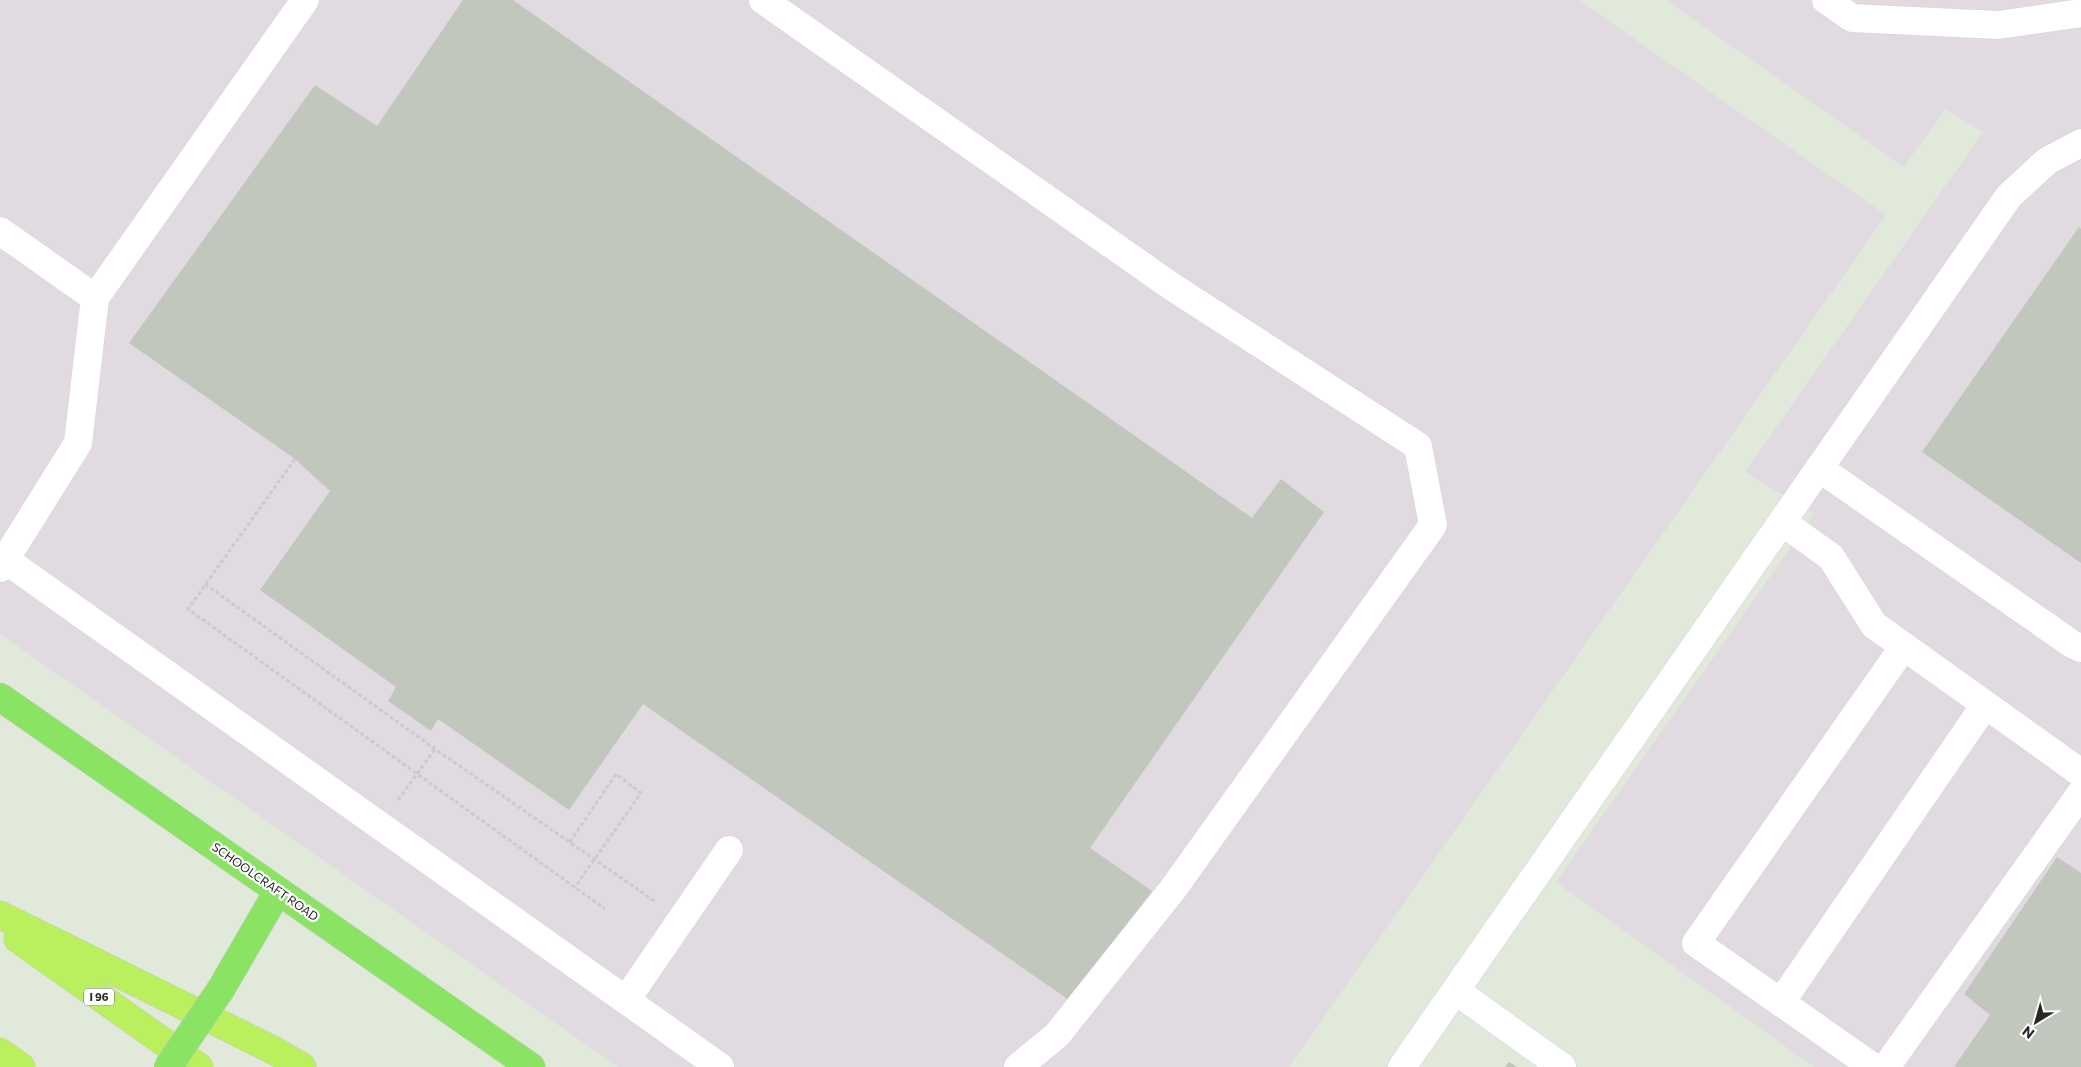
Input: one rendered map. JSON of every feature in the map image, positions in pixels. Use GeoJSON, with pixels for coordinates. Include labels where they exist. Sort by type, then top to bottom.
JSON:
{"type":"FeatureCollection","features":[{"type":"Feature","properties":{"kind":"highway"},"geometry":{"type":"LineString","coordinates":[[0,916],[275,1051],[302,1067]]}},
{"type":"Feature","properties":{"kind":"highway","name":"I 96"},"geometry":{"type":"LineString","coordinates":[[0,926],[199,1067]]}},
{"type":"Feature","properties":{"kind":"highway"},"geometry":{"type":"LineString","coordinates":[[0,1052],[21,1067]]}},
{"type":"Feature","properties":{"kind":"main road","name":"SCHOOLCRAFT ROAD"},"geometry":{"type":"LineString","coordinates":[[0,697],[531,1067]]}},
{"type":"Feature","properties":{"kind":"main road"},"geometry":{"type":"LineString","coordinates":[[168,1067],[221,989],[278,891]]}},
{"type":"Feature","properties":{"kind":"lane"},"geometry":{"type":"LineString","coordinates":[[305,0],[96,298],[78,444],[2,561],[380,825],[720,1067]]}},
{"type":"Feature","properties":{"kind":"lane"},"geometry":{"type":"LineString","coordinates":[[763,0],[1171,286],[1418,446],[1433,525],[1173,889],[1057,1035],[1018,1067]]}},
{"type":"Feature","properties":{"kind":"lane"},"geometry":{"type":"LineString","coordinates":[[1826,0],[1852,18],[1998,25],[2081,13]]}},
{"type":"Feature","properties":{"kind":"lane"},"geometry":{"type":"LineString","coordinates":[[1402,1067],[2009,196],[2047,161],[2081,143]]}},
{"type":"Feature","properties":{"kind":"lane"},"geometry":{"type":"LineString","coordinates":[[0,231],[96,298]]}},
{"type":"Feature","properties":{"kind":"lane"},"geometry":{"type":"LineString","coordinates":[[1819,468],[2072,644],[2081,648]]}},
{"type":"Feature","properties":{"kind":"lane"},"geometry":{"type":"LineString","coordinates":[[1782,522],[1831,557],[1874,625],[2081,773]]}},
{"type":"Feature","properties":{"kind":"lane"},"geometry":{"type":"LineString","coordinates":[[1872,1067],[1696,943],[1904,646]]}},
{"type":"Feature","properties":{"kind":"lane"},"geometry":{"type":"LineString","coordinates":[[1781,1002],[1985,704]]}},
{"type":"Feature","properties":{"kind":"lane"},"geometry":{"type":"LineString","coordinates":[[1886,1067],[2081,793]]}},
{"type":"Feature","properties":{"kind":"lane"},"geometry":{"type":"LineString","coordinates":[[626,1000],[728,850]]}},
{"type":"Feature","properties":{"kind":"lane"},"geometry":{"type":"LineString","coordinates":[[1456,991],[1562,1067]]}},
{"type":"Feature","properties":{"kind":"path"},"geometry":{"type":"LineString","coordinates":[[294,459],[188,609],[605,909]]}},
{"type":"Feature","properties":{"kind":"path"},"geometry":{"type":"LineString","coordinates":[[205,584],[435,749],[682,920]]}},
{"type":"Feature","properties":{"kind":"path"},"geometry":{"type":"LineString","coordinates":[[380,825],[435,749]]}},
{"type":"Feature","properties":{"kind":"path"},"geometry":{"type":"LineString","coordinates":[[570,842],[616,774],[641,793],[576,888]]}},
{"type":"Feature","properties":{"kind":"shaded area"},"geometry":{"type":"Polygon","coordinates":[[[0,0],[1579,0],[1886,215],[1289,1067],[618,1067],[0,634],[0,0]]]}},
{"type":"Feature","properties":{"kind":"shaded area"},"geometry":{"type":"Polygon","coordinates":[[[1666,0],[2081,0],[2081,1067],[1814,1067],[1556,882],[1814,514],[1745,472],[1983,132],[1945,109],[1904,167],[1666,0]]]}},
{"type":"Feature","properties":{"kind":"building"},"geometry":{"type":"Polygon","coordinates":[[[463,0],[513,0],[1252,518],[1281,479],[1324,512],[1090,848],[1152,891],[1069,1000],[643,704],[569,810],[438,719],[431,731],[388,701],[396,687],[260,590],[330,491],[295,459],[129,343],[315,85],[377,126],[463,0]]]}},
{"type":"Feature","properties":{"kind":"building"},"geometry":{"type":"Polygon","coordinates":[[[2079,227],[2081,229],[2081,563],[1922,452],[2079,227]]]}},
{"type":"Feature","properties":{"kind":"building"},"geometry":{"type":"Polygon","coordinates":[[[2057,857],[2081,873],[2081,1067],[1954,1067],[1990,1015],[1964,994],[2057,857]]]}},
{"type":"Feature","properties":{"kind":"building"},"geometry":{"type":"Polygon","coordinates":[[[1509,1062],[1517,1067],[1505,1067],[1509,1062]]]}}]}
